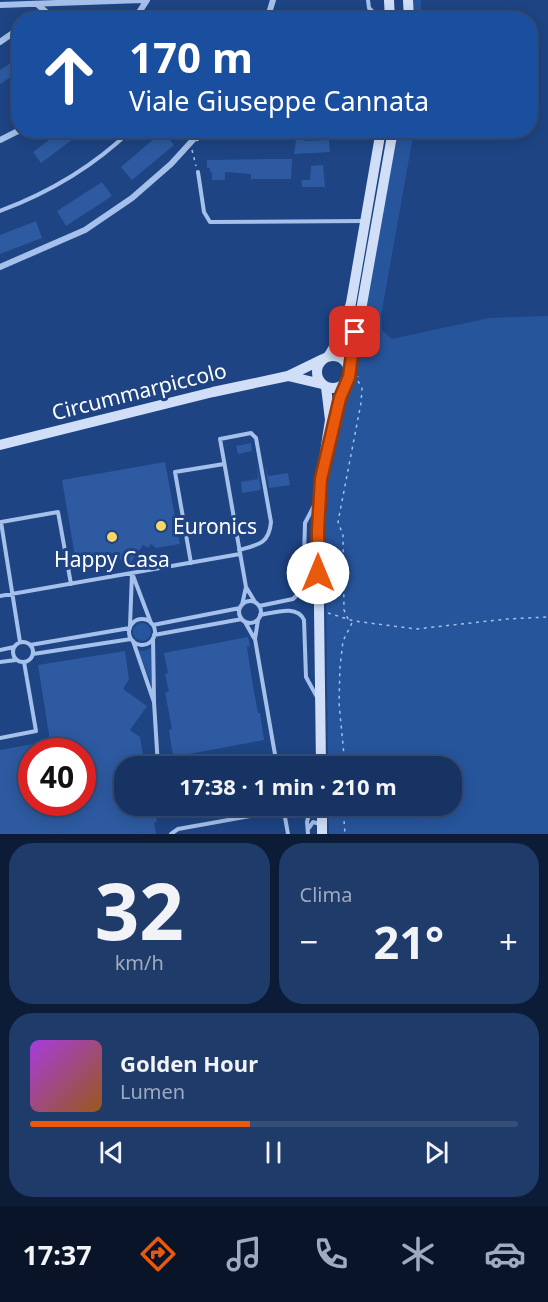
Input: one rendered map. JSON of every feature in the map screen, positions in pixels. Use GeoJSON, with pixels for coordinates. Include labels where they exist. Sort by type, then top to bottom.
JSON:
{"type":"FeatureCollection","features":[{"type":"Feature","properties":{"kind":"street"},"geometry":{"type":"LineString","coordinates":[[0,5],[142,0]]}},
{"type":"Feature","properties":{"kind":"street"},"geometry":{"type":"LineString","coordinates":[[36,4],[46,12]]}},
{"type":"Feature","properties":{"kind":"street"},"geometry":{"type":"LineString","coordinates":[[0,267],[85,230],[132,198],[197,138]]}},
{"type":"Feature","properties":{"kind":"street"},"geometry":{"type":"LineString","coordinates":[[321,756],[320,704],[315,665],[318,535],[321,479],[330,420],[324,385],[317,374],[317,369],[334,350],[346,322],[380,138]]}},
{"type":"Feature","properties":{"kind":"street"},"geometry":{"type":"LineString","coordinates":[[321,479],[340,398],[351,376],[392,138]]}},
{"type":"Feature","properties":{"kind":"street"},"geometry":{"type":"LineString","coordinates":[[325,358],[333,356],[343,359],[351,376]]}},
{"type":"Feature","properties":{"kind":"street","name":"Circummarpiccolo"},"geometry":{"type":"LineString","coordinates":[[0,445],[213,392],[288,376],[325,358]]}},
{"type":"Feature","properties":{"kind":"street","name":"Circummarpiccolo"},"geometry":{"type":"LineString","coordinates":[[288,376],[324,385]]}},
{"type":"Feature","properties":{"kind":"street"},"geometry":{"type":"LineString","coordinates":[[324,385],[337,388],[351,376]]}},
{"type":"Feature","properties":{"kind":"lane"},"geometry":{"type":"LineString","coordinates":[[0,211],[27,201],[76,173],[123,138]]}},
{"type":"Feature","properties":{"kind":"lane"},"geometry":{"type":"LineString","coordinates":[[198,172],[204,212],[210,222],[365,221]]}},
{"type":"Feature","properties":{"kind":"lane"},"geometry":{"type":"LineString","coordinates":[[0,596],[191,563],[240,552],[264,542],[270,532],[271,522],[256,438],[251,433],[220,439],[224,464],[240,552],[246,587],[257,604],[259,617],[255,639],[275,756]]}},
{"type":"Feature","properties":{"kind":"lane"},"geometry":{"type":"LineString","coordinates":[[191,563],[175,472],[224,464]]}},
{"type":"Feature","properties":{"kind":"lane"},"geometry":{"type":"LineString","coordinates":[[152,624],[241,607],[248,602],[257,604],[293,599],[303,589],[305,523],[320,496]]}},
{"type":"Feature","properties":{"kind":"lane"},"geometry":{"type":"LineString","coordinates":[[20,642],[0,522],[58,512],[71,584]]}},
{"type":"Feature","properties":{"kind":"lane"},"geometry":{"type":"LineString","coordinates":[[303,537],[308,530],[315,531],[318,535]]}},
{"type":"Feature","properties":{"kind":"lane"},"geometry":{"type":"LineString","coordinates":[[132,573],[152,624],[154,637],[154,702],[157,756]]}},
{"type":"Feature","properties":{"kind":"lane"},"geometry":{"type":"LineString","coordinates":[[132,573],[130,627],[132,640],[154,702]]}},
{"type":"Feature","properties":{"kind":"lane"},"geometry":{"type":"LineString","coordinates":[[246,587],[241,607],[243,621],[255,639]]}},
{"type":"Feature","properties":{"kind":"lane"},"geometry":{"type":"LineString","coordinates":[[33,654],[132,640],[144,645],[154,637],[243,621],[252,623],[259,617],[289,610],[297,612],[304,620],[306,677],[320,704]]}},
{"type":"Feature","properties":{"kind":"lane"},"geometry":{"type":"LineString","coordinates":[[20,642],[30,645],[130,627],[139,619],[146,619],[152,624]]}},
{"type":"Feature","properties":{"kind":"lane"},"geometry":{"type":"LineString","coordinates":[[0,650],[14,647],[20,642]]}},
{"type":"Feature","properties":{"kind":"lane"},"geometry":{"type":"LineString","coordinates":[[0,662],[30,660],[33,654],[30,645]]}},
{"type":"Feature","properties":{"kind":"lane"},"geometry":{"type":"LineString","coordinates":[[14,647],[13,654],[16,660]]}},
{"type":"Feature","properties":{"kind":"lane"},"geometry":{"type":"LineString","coordinates":[[305,659],[309,666],[315,665]]}},
{"type":"Feature","properties":{"kind":"lane"},"geometry":{"type":"LineString","coordinates":[[0,738],[36,731],[24,662]]}},
{"type":"Feature","properties":{"kind":"lane"},"geometry":{"type":"LineString","coordinates":[[171,834],[178,829],[244,816]]}},
{"type":"Feature","properties":{"kind":"lane"},"geometry":{"type":"LineString","coordinates":[[285,816],[288,834]]}},
{"type":"Feature","properties":{"kind":"lane"},"geometry":{"type":"LineString","coordinates":[[308,816],[308,834]]}},
{"type":"Feature","properties":{"kind":"lane"},"geometry":{"type":"LineString","coordinates":[[308,834],[313,822],[319,822],[322,831]]}},
{"type":"Feature","properties":{"kind":"path"},"geometry":{"type":"LineString","coordinates":[[190,145],[198,172]]}},
{"type":"Feature","properties":{"kind":"path"},"geometry":{"type":"LineString","coordinates":[[348,619],[344,610],[343,535],[338,522],[361,403],[362,388],[351,376]]}},
{"type":"Feature","properties":{"kind":"path"},"geometry":{"type":"LineString","coordinates":[[318,610],[354,621],[416,629],[507,618],[548,617]]}},
{"type":"Feature","properties":{"kind":"path"},"geometry":{"type":"LineString","coordinates":[[344,756],[339,703],[340,667],[343,641],[354,621]]}},
{"type":"Feature","properties":{"kind":"path"},"geometry":{"type":"LineString","coordinates":[[344,816],[345,834]]}},
{"type":"Feature","properties":{"kind":"shaded area"},"geometry":{"type":"Polygon","coordinates":[[[411,0],[421,0],[421,12],[411,12],[411,0]]]}},
{"type":"Feature","properties":{"kind":"shaded area"},"geometry":{"type":"Polygon","coordinates":[[[395,138],[413,138],[381,316],[382,330],[392,339],[489,318],[548,316],[548,834],[329,834],[328,816],[462,816],[462,756],[328,756],[325,490],[344,395],[356,377],[356,351],[395,138]]]}},
{"type":"Feature","properties":{"kind":"shaded area"},"geometry":{"type":"Polygon","coordinates":[[[142,623],[148,626],[151,632],[148,638],[142,641],[136,638],[133,632],[136,626],[142,623]]]}},
{"type":"Feature","properties":{"kind":"shaded area"},"geometry":{"type":"Polygon","coordinates":[[[151,648],[151,683],[138,650],[144,651],[151,648]]]}},
{"type":"Feature","properties":{"kind":"building"},"geometry":{"type":"Polygon","coordinates":[[[12,62],[12,76],[0,84],[0,70],[12,62]]]}},
{"type":"Feature","properties":{"kind":"building"},"geometry":{"type":"Polygon","coordinates":[[[51,138],[74,138],[41,163],[33,152],[51,138]]]}},
{"type":"Feature","properties":{"kind":"building"},"geometry":{"type":"Polygon","coordinates":[[[155,138],[168,138],[174,145],[132,180],[121,167],[155,138]]]}},
{"type":"Feature","properties":{"kind":"building"},"geometry":{"type":"Polygon","coordinates":[[[296,138],[304,138],[304,141],[329,140],[330,152],[294,154],[296,138]]]}},
{"type":"Feature","properties":{"kind":"building"},"geometry":{"type":"Polygon","coordinates":[[[292,159],[291,179],[251,179],[251,174],[225,172],[225,180],[212,180],[212,172],[210,168],[207,168],[207,160],[292,159]]]}},
{"type":"Feature","properties":{"kind":"building"},"geometry":{"type":"Polygon","coordinates":[[[323,165],[325,187],[302,187],[301,180],[310,180],[311,166],[323,165]]]}},
{"type":"Feature","properties":{"kind":"building"},"geometry":{"type":"Polygon","coordinates":[[[102,182],[112,196],[66,226],[57,211],[102,182]]]}},
{"type":"Feature","properties":{"kind":"building"},"geometry":{"type":"Polygon","coordinates":[[[36,221],[42,238],[0,254],[0,235],[36,221]]]}},
{"type":"Feature","properties":{"kind":"building"},"geometry":{"type":"Polygon","coordinates":[[[251,443],[252,451],[238,454],[236,446],[251,443]]]}},
{"type":"Feature","properties":{"kind":"building"},"geometry":{"type":"Polygon","coordinates":[[[165,462],[180,544],[156,548],[151,544],[148,548],[143,545],[129,565],[110,552],[107,556],[103,553],[99,558],[76,562],[62,480],[165,462]]]}},
{"type":"Feature","properties":{"kind":"building"},"geometry":{"type":"Polygon","coordinates":[[[265,464],[268,476],[288,473],[290,485],[269,488],[265,464]]]}},
{"type":"Feature","properties":{"kind":"building"},"geometry":{"type":"Polygon","coordinates":[[[257,465],[261,490],[242,493],[241,482],[258,479],[257,465]]]}},
{"type":"Feature","properties":{"kind":"building"},"geometry":{"type":"Polygon","coordinates":[[[248,637],[250,646],[247,647],[253,686],[264,740],[173,756],[169,730],[172,729],[165,692],[169,692],[164,653],[248,637]]]}},
{"type":"Feature","properties":{"kind":"building"},"geometry":{"type":"Polygon","coordinates":[[[125,651],[129,679],[123,689],[147,706],[130,730],[140,737],[143,756],[114,756],[114,816],[156,816],[157,822],[154,822],[156,834],[0,834],[0,750],[18,747],[18,816],[96,816],[96,738],[50,738],[38,665],[125,651]]]}},
{"type":"Feature","properties":{"kind":"place","name":"Euronics"},"geometry":{"type":"Point","coordinates":[161,526]}},
{"type":"Feature","properties":{"kind":"place","name":"Happy Casa"},"geometry":{"type":"Point","coordinates":[112,537]}},
{"type":"Feature","properties":{"kind":"route"},"geometry":{"type":"LineString","coordinates":[[318,573],[321,479],[340,398],[349,377],[355,332]]}}]}
